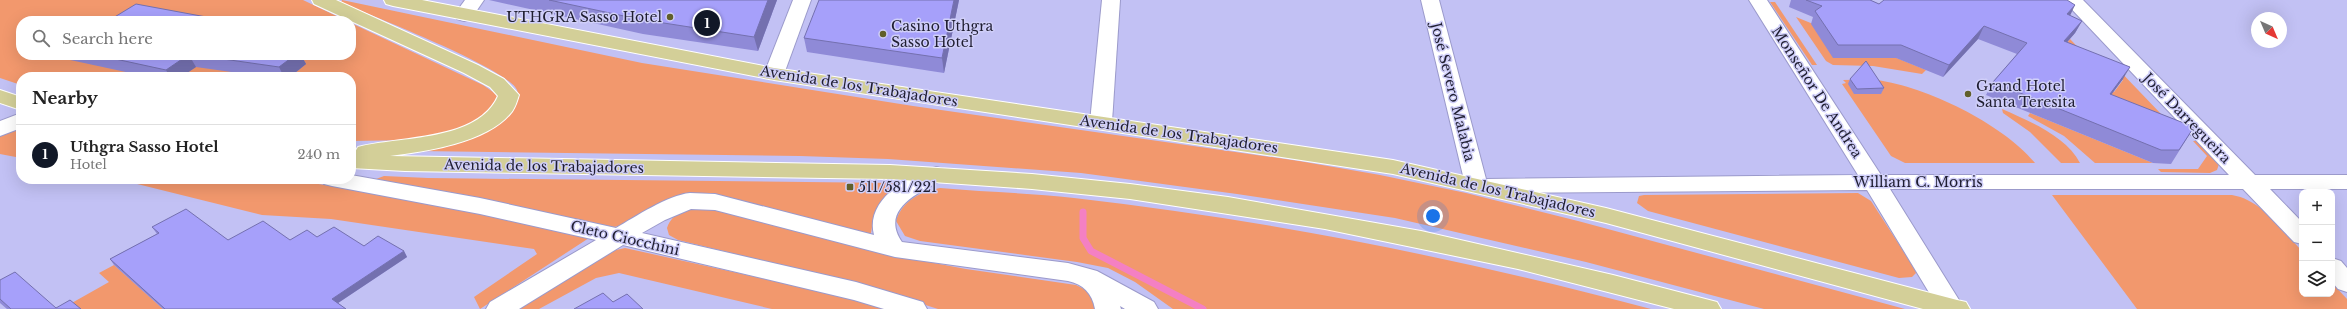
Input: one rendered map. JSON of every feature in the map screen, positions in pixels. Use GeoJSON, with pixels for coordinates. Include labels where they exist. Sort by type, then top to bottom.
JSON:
{"type":"FeatureCollection","features":[{"type":"Feature","properties":{"kind":"main road"},"geometry":{"type":"LineString","coordinates":[[321,0],[356,16]]}},
{"type":"Feature","properties":{"kind":"main road","name":"Avenida de los Trabajadores"},"geometry":{"type":"LineString","coordinates":[[393,0],[470,7],[774,74],[1349,159],[1483,185],[1624,219],[1954,308]]}},
{"type":"Feature","properties":{"kind":"main road"},"geometry":{"type":"LineString","coordinates":[[356,16],[498,82],[509,95],[508,102],[504,110],[483,124],[466,132],[415,146],[356,152]]}},
{"type":"Feature","properties":{"kind":"main road"},"geometry":{"type":"LineString","coordinates":[[0,96],[16,102]]}},
{"type":"Feature","properties":{"kind":"main road","name":"Avenida de los Trabajadores"},"geometry":{"type":"LineString","coordinates":[[356,161],[405,164],[936,174],[1098,188],[1383,231],[1583,276],[1708,309]]}},
{"type":"Feature","properties":{"kind":"street"},"geometry":{"type":"LineString","coordinates":[[774,74],[802,0]]}},
{"type":"Feature","properties":{"kind":"street"},"geometry":{"type":"LineString","coordinates":[[1101,122],[1111,0]]}},
{"type":"Feature","properties":{"kind":"street","name":"José Severo Malabia"},"geometry":{"type":"LineString","coordinates":[[1430,0],[1483,185]]}},
{"type":"Feature","properties":{"kind":"street","name":"Monseñor De Andrea"},"geometry":{"type":"LineString","coordinates":[[1758,0],[1954,308]]}},
{"type":"Feature","properties":{"kind":"street","name":"José Darregueira"},"geometry":{"type":"LineString","coordinates":[[2072,0],[2299,233]]}},
{"type":"Feature","properties":{"kind":"street"},"geometry":{"type":"LineString","coordinates":[[0,129],[16,122]]}},
{"type":"Feature","properties":{"kind":"street"},"geometry":{"type":"LineString","coordinates":[[896,249],[884,233],[882,225],[883,216],[897,198],[936,174]]}},
{"type":"Feature","properties":{"kind":"street","name":"William C. Morris"},"geometry":{"type":"LineString","coordinates":[[1483,185],[1874,182],[2347,182]]}},
{"type":"Feature","properties":{"kind":"street","name":"Cleto Ciocchini"},"geometry":{"type":"LineString","coordinates":[[356,183],[480,206],[618,236],[856,291],[914,309]]}},
{"type":"Feature","properties":{"kind":"street"},"geometry":{"type":"LineString","coordinates":[[499,309],[618,236],[676,205],[703,200],[896,249],[1068,272],[1088,277],[1145,309]]}},
{"type":"Feature","properties":{"kind":"street"},"geometry":{"type":"LineString","coordinates":[[2335,270],[2347,283]]}},
{"type":"Feature","properties":{"kind":"street"},"geometry":{"type":"LineString","coordinates":[[1088,277],[1103,296],[1108,309]]}},
{"type":"Feature","properties":{"kind":"shaded area"},"geometry":{"type":"Polygon","coordinates":[[[0,0],[303,0],[337,16],[16,16],[16,60],[356,60],[356,25],[483,85],[499,96],[497,106],[465,128],[415,140],[356,141],[356,72],[16,72],[16,83],[0,78],[0,0]]]}},
{"type":"Feature","properties":{"kind":"shaded area"},"geometry":{"type":"Polygon","coordinates":[[[342,0],[642,63],[913,106],[1299,161],[1380,175],[1466,193],[1578,221],[1905,309],[1764,309],[1586,262],[1395,218],[1237,194],[1081,173],[888,159],[800,156],[417,151],[477,132],[499,122],[507,117],[514,108],[518,97],[517,90],[508,81],[490,69],[465,56],[341,3],[342,0]]]}},
{"type":"Feature","properties":{"kind":"shaded area"},"geometry":{"type":"Polygon","coordinates":[[[1770,2],[1775,2],[1817,65],[1812,65],[1770,2]]]}},
{"type":"Feature","properties":{"kind":"shaded area"},"geometry":{"type":"Polygon","coordinates":[[[1796,17],[1926,70],[1922,74],[1873,66],[1833,65],[1826,61],[1796,17]]]}},
{"type":"Feature","properties":{"kind":"shaded area"},"geometry":{"type":"Polygon","coordinates":[[[2037,31],[2067,43],[2070,39],[2095,65],[2115,66],[2186,140],[2058,89],[2066,78],[2039,67],[2030,78],[2008,70],[2021,55],[2114,92],[2123,80],[2027,42],[2037,31]]]}},
{"type":"Feature","properties":{"kind":"shaded area"},"geometry":{"type":"Polygon","coordinates":[[[1843,80],[1877,80],[1918,90],[1941,99],[1984,121],[2021,149],[2035,163],[1905,163],[1891,156],[1842,84],[1846,83],[1843,80]]]}},
{"type":"Feature","properties":{"kind":"shaded area"},"geometry":{"type":"Polygon","coordinates":[[[2002,109],[2046,130],[2066,145],[2074,153],[2080,163],[2061,163],[2030,132],[2003,113],[2002,109]]]}},
{"type":"Feature","properties":{"kind":"shaded area"},"geometry":{"type":"Polygon","coordinates":[[[2030,113],[2153,163],[2095,163],[2064,136],[2028,116],[2030,113]]]}},
{"type":"Feature","properties":{"kind":"shaded area"},"geometry":{"type":"Polygon","coordinates":[[[0,121],[16,126],[16,157],[0,154],[0,121]]]}},
{"type":"Feature","properties":{"kind":"shaded area"},"geometry":{"type":"Polygon","coordinates":[[[2193,141],[2197,141],[2219,164],[2217,170],[2210,173],[2161,172],[2158,169],[2198,169],[2207,156],[2193,141]]]}},
{"type":"Feature","properties":{"kind":"shaded area"},"geometry":{"type":"Polygon","coordinates":[[[384,176],[428,178],[894,183],[892,192],[874,215],[871,233],[868,235],[732,199],[614,227],[376,179],[384,176]]]}},
{"type":"Feature","properties":{"kind":"shaded area"},"geometry":{"type":"Polygon","coordinates":[[[137,184],[319,184],[478,211],[589,238],[480,309],[474,297],[537,254],[534,249],[331,219],[262,215],[137,184]]]}},
{"type":"Feature","properties":{"kind":"shaded area"},"geometry":{"type":"Polygon","coordinates":[[[940,188],[1074,198],[1147,207],[1292,230],[1437,258],[1651,309],[1173,309],[1135,282],[1108,268],[1077,262],[920,241],[905,236],[896,221],[903,208],[919,194],[940,188]]]}},
{"type":"Feature","properties":{"kind":"shaded area"},"geometry":{"type":"Polygon","coordinates":[[[1858,193],[1871,201],[1915,269],[1916,273],[1912,277],[1899,278],[1648,211],[1637,203],[1639,196],[1644,195],[1858,193]]]}},
{"type":"Feature","properties":{"kind":"shaded area"},"geometry":{"type":"Polygon","coordinates":[[[2052,195],[2232,195],[2243,198],[2262,209],[2279,225],[2299,248],[2299,297],[2335,297],[2335,286],[2347,299],[2347,309],[2137,309],[2052,195]]]}},
{"type":"Feature","properties":{"kind":"shaded area"},"geometry":{"type":"Polygon","coordinates":[[[703,207],[897,256],[966,269],[1076,285],[1090,292],[1098,309],[938,309],[863,285],[678,240],[669,235],[667,228],[677,214],[687,210],[703,207]]]}},
{"type":"Feature","properties":{"kind":"shaded area"},"geometry":{"type":"Polygon","coordinates":[[[625,248],[851,298],[887,309],[772,309],[619,273],[596,278],[539,309],[518,309],[612,251],[625,248]]]}},
{"type":"Feature","properties":{"kind":"shaded area"},"geometry":{"type":"Polygon","coordinates":[[[114,265],[163,309],[76,309],[70,304],[109,282],[99,273],[114,265]]]}},
{"type":"Feature","properties":{"kind":"building"},"geometry":{"type":"Polygon","coordinates":[[[549,0],[768,0],[754,37],[638,19],[549,0]]]}},
{"type":"Feature","properties":{"kind":"building","name":"Casino Uthgra Sasso Hotel"},"geometry":{"type":"Polygon","coordinates":[[[819,0],[954,0],[942,58],[804,38],[819,0]]]}},
{"type":"Feature","properties":{"kind":"building"},"geometry":{"type":"Polygon","coordinates":[[[1806,0],[1870,0],[1879,4],[1884,0],[2067,0],[2075,5],[2067,14],[2082,21],[2064,41],[2130,67],[2110,94],[2194,127],[2179,150],[2161,150],[1993,82],[2027,43],[1984,26],[1949,65],[1901,45],[1838,45],[1815,11],[1822,6],[1806,0]]]}},
{"type":"Feature","properties":{"kind":"building"},"geometry":{"type":"Polygon","coordinates":[[[136,4],[201,16],[116,16],[136,4]]]}},
{"type":"Feature","properties":{"kind":"building"},"geometry":{"type":"Polygon","coordinates":[[[120,60],[181,60],[166,70],[120,60]]]}},
{"type":"Feature","properties":{"kind":"building"},"geometry":{"type":"Polygon","coordinates":[[[230,60],[288,60],[279,67],[230,60]]]}},
{"type":"Feature","properties":{"kind":"building"},"geometry":{"type":"Polygon","coordinates":[[[1866,61],[1884,88],[1857,89],[1850,79],[1866,61]]]}},
{"type":"Feature","properties":{"kind":"building"},"geometry":{"type":"Polygon","coordinates":[[[186,209],[228,240],[263,221],[290,240],[307,230],[317,237],[334,227],[364,246],[378,236],[404,251],[332,299],[346,309],[165,309],[110,259],[159,233],[152,227],[186,209]]]}},
{"type":"Feature","properties":{"kind":"building"},"geometry":{"type":"Polygon","coordinates":[[[15,272],[56,308],[70,300],[81,309],[11,309],[0,299],[0,280],[15,272]]]}},
{"type":"Feature","properties":{"kind":"building"},"geometry":{"type":"Polygon","coordinates":[[[603,293],[613,302],[627,294],[643,309],[574,309],[603,293]]]}},
{"type":"Feature","properties":{"kind":"waterway"},"geometry":{"type":"LineString","coordinates":[[1083,212],[1083,238],[1091,251],[1203,309]]}},
{"type":"Feature","properties":{"kind":"place","name":"UTHGRA Sasso Hotel"},"geometry":{"type":"Point","coordinates":[670,17]}},
{"type":"Feature","properties":{"kind":"place","name":"Uthgra Sasso Hotel"},"geometry":{"type":"Point","coordinates":[707,23]}},
{"type":"Feature","properties":{"kind":"place","name":"Casino Uthgra Sasso Hotel"},"geometry":{"type":"Point","coordinates":[883,34]}},
{"type":"Feature","properties":{"kind":"place","name":"Grand Hotel Santa Teresita"},"geometry":{"type":"Point","coordinates":[1968,94]}},
{"type":"Feature","properties":{"kind":"place","name":"511/581/221"},"geometry":{"type":"Point","coordinates":[850,187]}}]}
